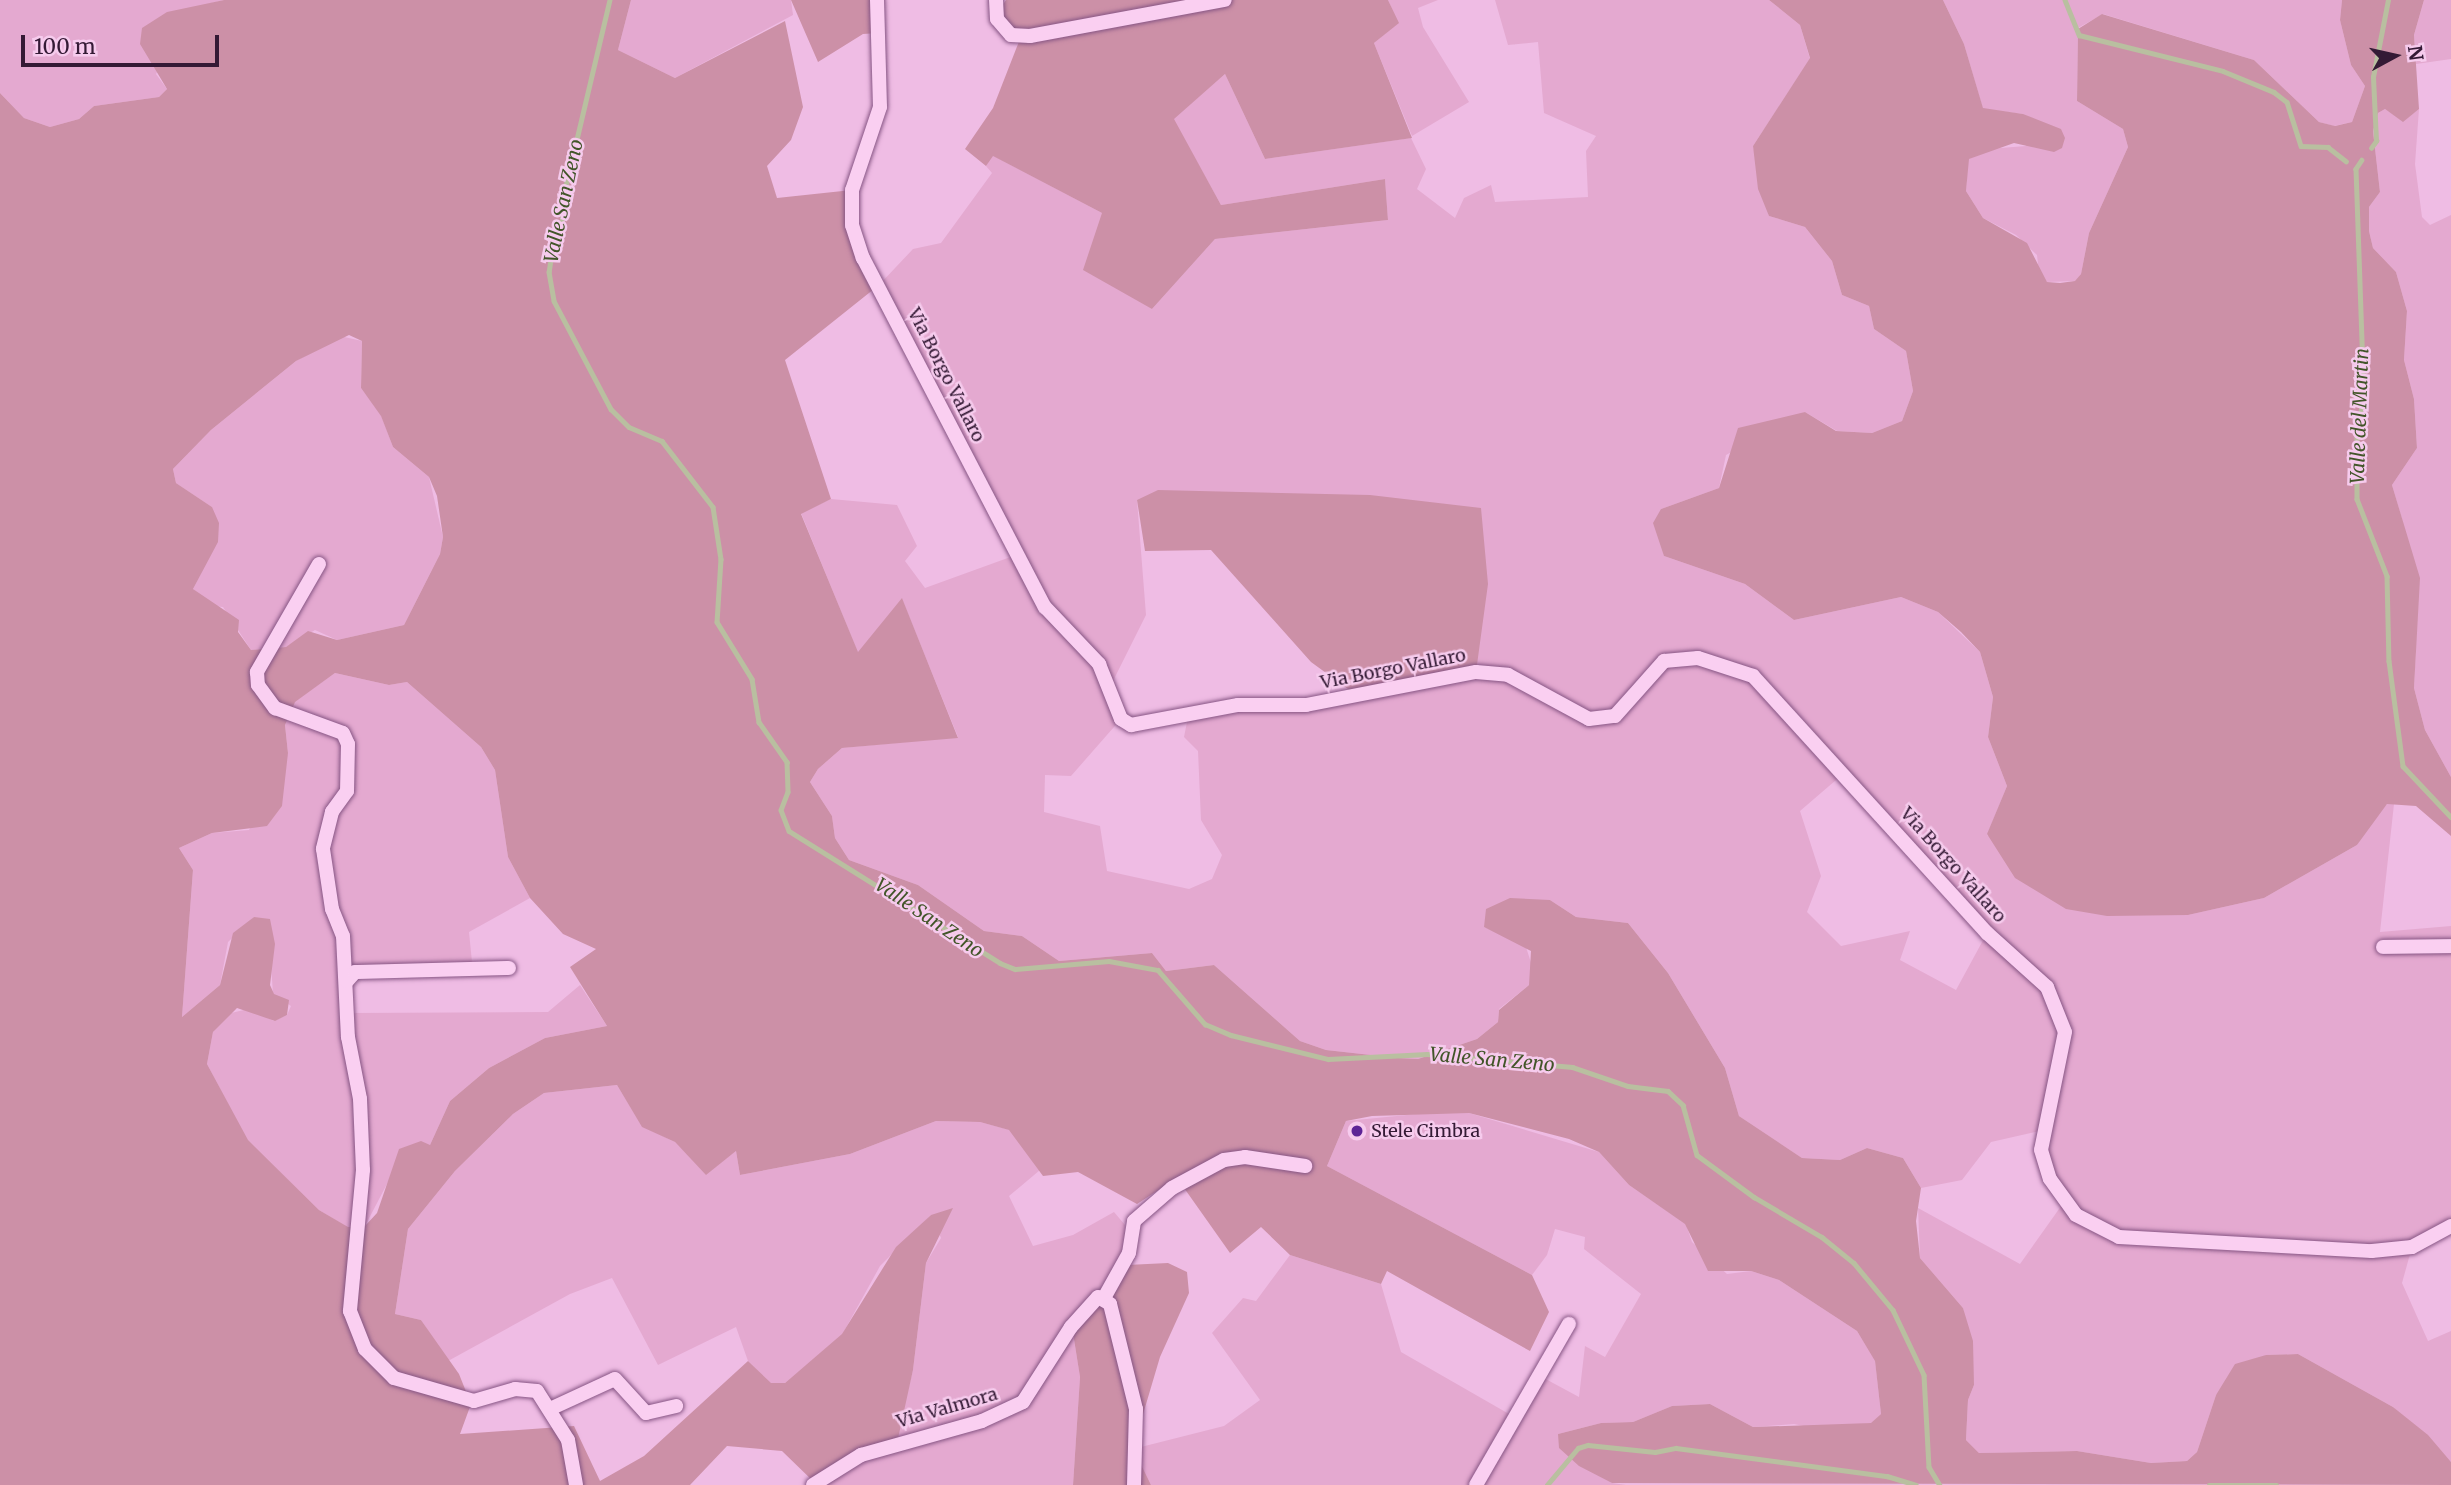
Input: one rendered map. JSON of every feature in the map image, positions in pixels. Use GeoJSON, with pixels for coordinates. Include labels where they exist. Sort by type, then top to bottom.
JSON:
{"type":"FeatureCollection","features":[{"type":"Feature","properties":{"kind":"street","name":"Via Borgo Vallaro"},"geometry":{"type":"LineString","coordinates":[[877,0],[880,107],[852,190],[852,225],[863,258],[1045,607],[1099,664],[1121,719],[1131,725],[1238,705],[1306,705],[1476,672],[1508,675],[1589,719],[1615,716],[1664,661],[1698,658],[1754,676],[1987,933],[2047,987],[2064,1032],[2040,1150],[2050,1179],[2076,1215],[2119,1237],[2372,1251],[2412,1247],[2451,1226]]}},
{"type":"Feature","properties":{"kind":"street"},"geometry":{"type":"LineString","coordinates":[[996,0],[997,19],[1011,35],[1030,36],[1225,0]]}},
{"type":"Feature","properties":{"kind":"street"},"geometry":{"type":"LineString","coordinates":[[319,564],[257,672],[258,685],[275,708],[331,727],[343,733],[348,744],[347,790],[332,812],[323,849],[346,981],[363,1170],[350,1311],[365,1349],[394,1378],[431,1393],[474,1401],[515,1389],[537,1391],[552,1408],[568,1440],[576,1485]]}},
{"type":"Feature","properties":{"kind":"street"},"geometry":{"type":"LineString","coordinates":[[2383,947],[2451,946]]}},
{"type":"Feature","properties":{"kind":"street"},"geometry":{"type":"LineString","coordinates":[[346,981],[355,972],[509,968]]}},
{"type":"Feature","properties":{"kind":"street"},"geometry":{"type":"LineString","coordinates":[[1134,1485],[1136,1409],[1110,1304],[1104,1298],[1129,1253],[1133,1221],[1172,1188],[1224,1160],[1245,1157],[1305,1166]]}},
{"type":"Feature","properties":{"kind":"street","name":"Via Valmora"},"geometry":{"type":"LineString","coordinates":[[813,1485],[861,1455],[982,1421],[1023,1402],[1091,1300],[1104,1298]]}},
{"type":"Feature","properties":{"kind":"street"},"geometry":{"type":"LineString","coordinates":[[1476,1485],[1569,1324]]}},
{"type":"Feature","properties":{"kind":"street"},"geometry":{"type":"LineString","coordinates":[[552,1408],[615,1379],[646,1413],[676,1406]]}},
{"type":"Feature","properties":{"kind":"shaded area"},"geometry":{"type":"Polygon","coordinates":[[[0,0],[224,0],[196,7],[156,74],[167,89],[159,97],[94,106],[79,119],[50,127],[24,118],[0,93],[0,0]]]}},
{"type":"Feature","properties":{"kind":"shaded area"},"geometry":{"type":"Polygon","coordinates":[[[224,0],[631,0],[618,50],[675,78],[785,21],[803,107],[791,140],[767,166],[777,198],[852,190],[850,214],[879,285],[785,360],[831,499],[801,514],[858,652],[902,598],[958,738],[842,748],[818,769],[810,782],[832,816],[835,838],[849,860],[918,885],[984,931],[1022,936],[1059,961],[1152,953],[1166,971],[1214,965],[1300,1041],[1326,1050],[1398,1058],[1418,1059],[1477,1039],[1498,1022],[1499,1010],[1529,985],[1531,951],[1484,927],[1486,909],[1510,898],[1550,900],[1576,917],[1628,923],[1668,973],[1725,1068],[1739,1116],[1802,1158],[1840,1160],[1867,1148],[1903,1158],[1921,1188],[1916,1221],[1920,1258],[1963,1308],[1973,1341],[1974,1385],[1968,1400],[1966,1440],[1979,1453],[2077,1451],[2151,1463],[2187,1461],[2197,1452],[2216,1395],[2235,1364],[2266,1355],[2298,1354],[2393,1407],[2428,1435],[2451,1462],[2451,1485],[1612,1483],[1579,1466],[1559,1448],[1558,1434],[1601,1423],[1633,1422],[1672,1406],[1710,1404],[1753,1427],[1871,1423],[1881,1414],[1875,1361],[1857,1331],[1779,1280],[1751,1271],[1708,1271],[1685,1224],[1629,1185],[1599,1152],[1569,1139],[1469,1113],[1372,1116],[1346,1121],[1327,1166],[1532,1275],[1549,1312],[1530,1351],[1387,1271],[1381,1284],[1290,1255],[1261,1227],[1230,1253],[1177,1178],[1137,1204],[1078,1172],[1043,1176],[1009,1130],[980,1122],[936,1121],[850,1154],[740,1175],[736,1151],[706,1175],[675,1142],[642,1127],[617,1085],[544,1093],[513,1114],[455,1171],[408,1229],[395,1314],[421,1320],[459,1374],[471,1404],[460,1434],[574,1426],[600,1481],[644,1456],[748,1361],[771,1383],[785,1383],[842,1334],[896,1247],[931,1215],[953,1208],[926,1263],[913,1370],[897,1443],[816,1484],[782,1451],[727,1446],[690,1485],[0,1485],[0,93],[24,118],[50,127],[79,119],[94,106],[159,97],[167,89],[140,44],[142,28],[167,12],[224,0]],[[349,335],[296,361],[211,430],[173,469],[176,483],[212,507],[219,523],[218,542],[193,589],[239,620],[238,632],[251,650],[286,647],[308,631],[337,640],[404,625],[440,554],[443,537],[437,496],[429,477],[393,447],[381,416],[361,388],[362,341],[349,335]],[[335,673],[295,702],[285,725],[288,753],[282,806],[267,826],[212,833],[179,848],[193,870],[182,1017],[220,985],[233,933],[254,917],[270,919],[275,944],[270,985],[274,994],[289,1000],[287,1015],[275,1021],[237,1008],[213,1032],[207,1064],[248,1140],[319,1210],[348,1227],[365,1226],[377,1213],[399,1149],[421,1141],[430,1145],[450,1101],[489,1068],[545,1038],[607,1026],[570,967],[596,949],[563,934],[530,898],[508,857],[495,770],[481,747],[407,682],[389,685],[335,673]]]}},
{"type":"Feature","properties":{"kind":"shaded area"},"geometry":{"type":"Polygon","coordinates":[[[631,0],[791,0],[793,15],[675,78],[618,50],[631,0]]]}},
{"type":"Feature","properties":{"kind":"shaded area"},"geometry":{"type":"Polygon","coordinates":[[[791,0],[877,0],[878,33],[863,34],[818,62],[791,0]]]}},
{"type":"Feature","properties":{"kind":"shaded area"},"geometry":{"type":"Polygon","coordinates":[[[1006,0],[1388,0],[1399,23],[1374,43],[1412,138],[1265,159],[1225,74],[1174,119],[1221,205],[1385,179],[1388,220],[1215,239],[1152,309],[1083,270],[1102,213],[993,156],[986,166],[965,149],[993,108],[1020,39],[1007,28],[1002,6],[1006,0]]]}},
{"type":"Feature","properties":{"kind":"shaded area"},"geometry":{"type":"Polygon","coordinates":[[[1388,0],[1438,0],[1418,8],[1423,27],[1469,102],[1412,136],[1374,43],[1398,23],[1388,0]]]}},
{"type":"Feature","properties":{"kind":"shaded area"},"geometry":{"type":"Polygon","coordinates":[[[1495,0],[1769,0],[1800,25],[1810,59],[1753,146],[1769,216],[1805,227],[1832,261],[1842,295],[1869,306],[1874,329],[1906,351],[1913,391],[1902,421],[1872,433],[1837,431],[1805,412],[1726,455],[1719,488],[1661,509],[1664,556],[1745,584],[1794,620],[1901,597],[1938,612],[1980,652],[1993,697],[1988,737],[2007,786],[1987,835],[2115,912],[2188,915],[2264,898],[2357,845],[2371,820],[2387,804],[2394,804],[2380,932],[2451,926],[2451,1226],[2412,1247],[2402,1283],[2428,1341],[2451,1331],[2451,1462],[2393,1407],[2298,1354],[2266,1355],[2216,1395],[2197,1452],[2187,1461],[2151,1463],[2077,1451],[1979,1453],[1966,1440],[1968,1400],[1974,1385],[1963,1308],[1920,1258],[1918,1208],[2020,1264],[2064,1202],[2040,1131],[1991,1142],[1962,1180],[1921,1188],[1903,1158],[1867,1148],[1840,1160],[1802,1158],[1739,1116],[1725,1068],[1668,973],[1628,923],[1576,917],[1550,900],[1484,927],[1525,944],[1534,972],[1529,985],[1499,1009],[1498,1022],[1477,1039],[1418,1059],[1398,1058],[1326,1050],[1300,1041],[1214,965],[1166,971],[1152,953],[1059,961],[1022,936],[984,931],[918,885],[849,860],[835,838],[832,816],[810,782],[818,769],[842,748],[958,737],[902,599],[858,653],[801,513],[831,499],[897,505],[917,546],[905,561],[925,588],[1016,555],[879,285],[913,249],[941,243],[992,173],[986,166],[992,155],[1102,213],[1152,309],[1215,239],[1388,220],[1385,179],[1221,205],[1173,119],[1225,74],[1265,159],[1411,138],[1426,169],[1417,189],[1455,218],[1464,198],[1491,185],[1495,202],[1588,197],[1586,151],[1596,136],[1544,113],[1538,42],[1508,45],[1495,0]],[[1137,500],[1146,615],[1110,687],[1121,719],[1071,776],[1045,775],[1044,812],[1100,826],[1107,871],[1189,889],[1212,879],[1222,855],[1201,820],[1198,751],[1184,737],[1189,712],[1306,705],[1476,672],[1137,500]],[[1843,774],[1800,811],[1821,876],[1807,912],[1841,946],[1910,931],[1900,960],[1956,990],[1987,933],[1843,774]]]}},
{"type":"Feature","properties":{"kind":"shaded area"},"geometry":{"type":"Polygon","coordinates":[[[1769,0],[1943,0],[1964,44],[1983,108],[2023,114],[2061,129],[2065,138],[2062,148],[2054,152],[2014,143],[1969,159],[1966,191],[1983,218],[2027,243],[2047,282],[2060,283],[2075,281],[2081,274],[2089,233],[2128,147],[2123,129],[2077,101],[2078,29],[2102,14],[2254,60],[2319,122],[2335,126],[2352,122],[2365,86],[2351,65],[2340,20],[2342,0],[2424,0],[2414,35],[2419,109],[2403,122],[2385,109],[2378,113],[2373,131],[2380,192],[2369,207],[2369,231],[2373,248],[2396,272],[2407,311],[2404,360],[2414,399],[2417,448],[2392,485],[2420,578],[2414,688],[2425,730],[2451,777],[2451,836],[2416,806],[2387,804],[2357,845],[2264,898],[2188,915],[2107,916],[2066,909],[2015,878],[1987,834],[2007,786],[1988,737],[1993,697],[1980,652],[1961,632],[1938,612],[1901,597],[1794,620],[1745,584],[1664,556],[1653,523],[1661,509],[1719,488],[1738,428],[1805,412],[1836,431],[1872,433],[1902,421],[1913,391],[1906,351],[1874,329],[1869,306],[1842,295],[1832,261],[1805,227],[1769,216],[1758,189],[1753,146],[1810,58],[1800,25],[1769,0]]]}},
{"type":"Feature","properties":{"kind":"shaded area"},"geometry":{"type":"Polygon","coordinates":[[[1943,0],[2342,0],[2340,20],[2351,65],[2365,86],[2352,122],[2334,126],[2319,122],[2254,60],[2103,14],[2078,28],[2077,101],[2123,129],[2128,147],[2089,233],[2081,274],[2076,281],[2047,282],[2039,273],[2037,255],[2016,235],[1983,218],[1966,191],[1968,159],[1988,149],[2026,146],[2023,114],[1983,109],[1964,44],[1943,0]]]}},
{"type":"Feature","properties":{"kind":"shaded area"},"geometry":{"type":"Polygon","coordinates":[[[2424,0],[2451,0],[2451,59],[2416,64],[2414,35],[2424,0]]]}},
{"type":"Feature","properties":{"kind":"shaded area"},"geometry":{"type":"Polygon","coordinates":[[[2385,109],[2403,121],[2419,109],[2415,164],[2422,217],[2430,225],[2451,215],[2451,777],[2425,730],[2414,688],[2416,647],[2402,519],[2392,485],[2417,448],[2414,399],[2404,360],[2407,311],[2396,272],[2373,248],[2369,231],[2369,207],[2380,192],[2373,131],[2378,113],[2385,109]]]}},
{"type":"Feature","properties":{"kind":"shaded area"},"geometry":{"type":"Polygon","coordinates":[[[340,336],[362,341],[361,388],[381,415],[393,447],[429,477],[443,537],[440,554],[404,625],[337,640],[315,630],[286,647],[251,650],[223,607],[212,606],[193,589],[202,571],[212,507],[176,483],[173,469],[211,430],[296,361],[340,336]]]}},
{"type":"Feature","properties":{"kind":"shaded area"},"geometry":{"type":"Polygon","coordinates":[[[1158,490],[1370,495],[1481,508],[1488,584],[1476,672],[1359,697],[1311,662],[1211,550],[1145,551],[1137,500],[1158,490]]]}},
{"type":"Feature","properties":{"kind":"shaded area"},"geometry":{"type":"Polygon","coordinates":[[[335,673],[389,685],[407,682],[481,747],[495,770],[508,857],[530,898],[469,932],[472,962],[346,967],[350,1013],[548,1012],[580,985],[607,1026],[545,1038],[489,1068],[450,1101],[430,1145],[388,1182],[365,1226],[347,1227],[319,1210],[247,1140],[207,1064],[213,1032],[227,1014],[248,1009],[274,1021],[287,1015],[291,1006],[273,994],[271,964],[254,917],[228,942],[220,985],[182,1017],[193,870],[179,848],[212,833],[249,830],[288,753],[285,725],[294,702],[335,673]]]}},
{"type":"Feature","properties":{"kind":"shaded area"},"geometry":{"type":"Polygon","coordinates":[[[617,1085],[642,1126],[675,1142],[706,1174],[736,1151],[740,1175],[850,1154],[936,1121],[980,1122],[1010,1130],[1040,1170],[1009,1196],[1033,1246],[1073,1235],[1114,1212],[1125,1225],[1127,1265],[1073,1333],[1080,1377],[1073,1485],[815,1485],[900,1422],[913,1370],[926,1263],[941,1238],[931,1215],[880,1266],[842,1335],[785,1383],[771,1384],[748,1361],[736,1327],[658,1365],[612,1278],[570,1294],[448,1361],[421,1320],[395,1314],[408,1229],[455,1171],[513,1114],[544,1093],[617,1085]]]}},
{"type":"Feature","properties":{"kind":"shaded area"},"geometry":{"type":"Polygon","coordinates":[[[1427,1113],[1469,1113],[1599,1152],[1629,1185],[1686,1224],[1692,1242],[1727,1274],[1751,1271],[1779,1280],[1857,1331],[1875,1360],[1881,1414],[1872,1423],[1818,1429],[1794,1424],[1753,1427],[1710,1404],[1672,1406],[1633,1422],[1601,1423],[1558,1434],[1612,1483],[1626,1485],[1151,1485],[1133,1449],[1224,1426],[1260,1400],[1212,1333],[1243,1298],[1256,1301],[1290,1255],[1381,1284],[1401,1352],[1516,1418],[1540,1376],[1579,1397],[1585,1346],[1605,1357],[1641,1294],[1584,1249],[1585,1237],[1555,1229],[1547,1255],[1532,1275],[1327,1166],[1346,1121],[1427,1113]]]}},
{"type":"Feature","properties":{"kind":"shaded area"},"geometry":{"type":"Polygon","coordinates":[[[1168,1263],[1187,1272],[1189,1293],[1160,1357],[1133,1448],[1151,1485],[1073,1485],[1080,1377],[1073,1333],[1127,1265],[1168,1263]]]}},
{"type":"Feature","properties":{"kind":"waterway","name":"Valle San Zeno"},"geometry":{"type":"LineString","coordinates":[[610,0],[566,186],[561,233],[553,245],[549,272],[554,301],[611,409],[629,427],[662,441],[713,507],[721,559],[717,622],[752,679],[759,722],[787,762],[788,792],[781,810],[789,831],[1000,963],[1015,969],[1109,961],[1158,970],[1205,1024],[1231,1035],[1328,1059],[1427,1054],[1572,1067],[1628,1086],[1668,1091],[1683,1105],[1697,1155],[1754,1197],[1822,1237],[1854,1263],[1893,1310],[1924,1375],[1929,1467],[1940,1485]]}},
{"type":"Feature","properties":{"kind":"waterway"},"geometry":{"type":"LineString","coordinates":[[2065,0],[2079,35],[2223,71],[2274,92],[2287,102],[2301,146],[2328,147],[2346,161]]}},
{"type":"Feature","properties":{"kind":"waterway","name":"Valle del Martin"},"geometry":{"type":"LineString","coordinates":[[2371,148],[2376,141],[2373,77],[2388,0]]}},
{"type":"Feature","properties":{"kind":"waterway","name":"Valle del Martin"},"geometry":{"type":"LineString","coordinates":[[2362,160],[2356,169],[2364,397],[2357,432],[2357,499],[2387,576],[2389,661],[2403,766],[2451,817]]}},
{"type":"Feature","properties":{"kind":"waterway","name":"Valle San Zeno"},"geometry":{"type":"LineString","coordinates":[[1547,1485],[1578,1448],[1588,1445],[1655,1452],[1676,1448],[1887,1476],[1916,1485]]}},
{"type":"Feature","properties":{"kind":"waterway","name":"Valle San Zeno"},"geometry":{"type":"LineString","coordinates":[[2209,1485],[2277,1485]]}},
{"type":"Feature","properties":{"kind":"place","name":"Stele Cimbra"},"geometry":{"type":"Point","coordinates":[1357,1131]}}]}
